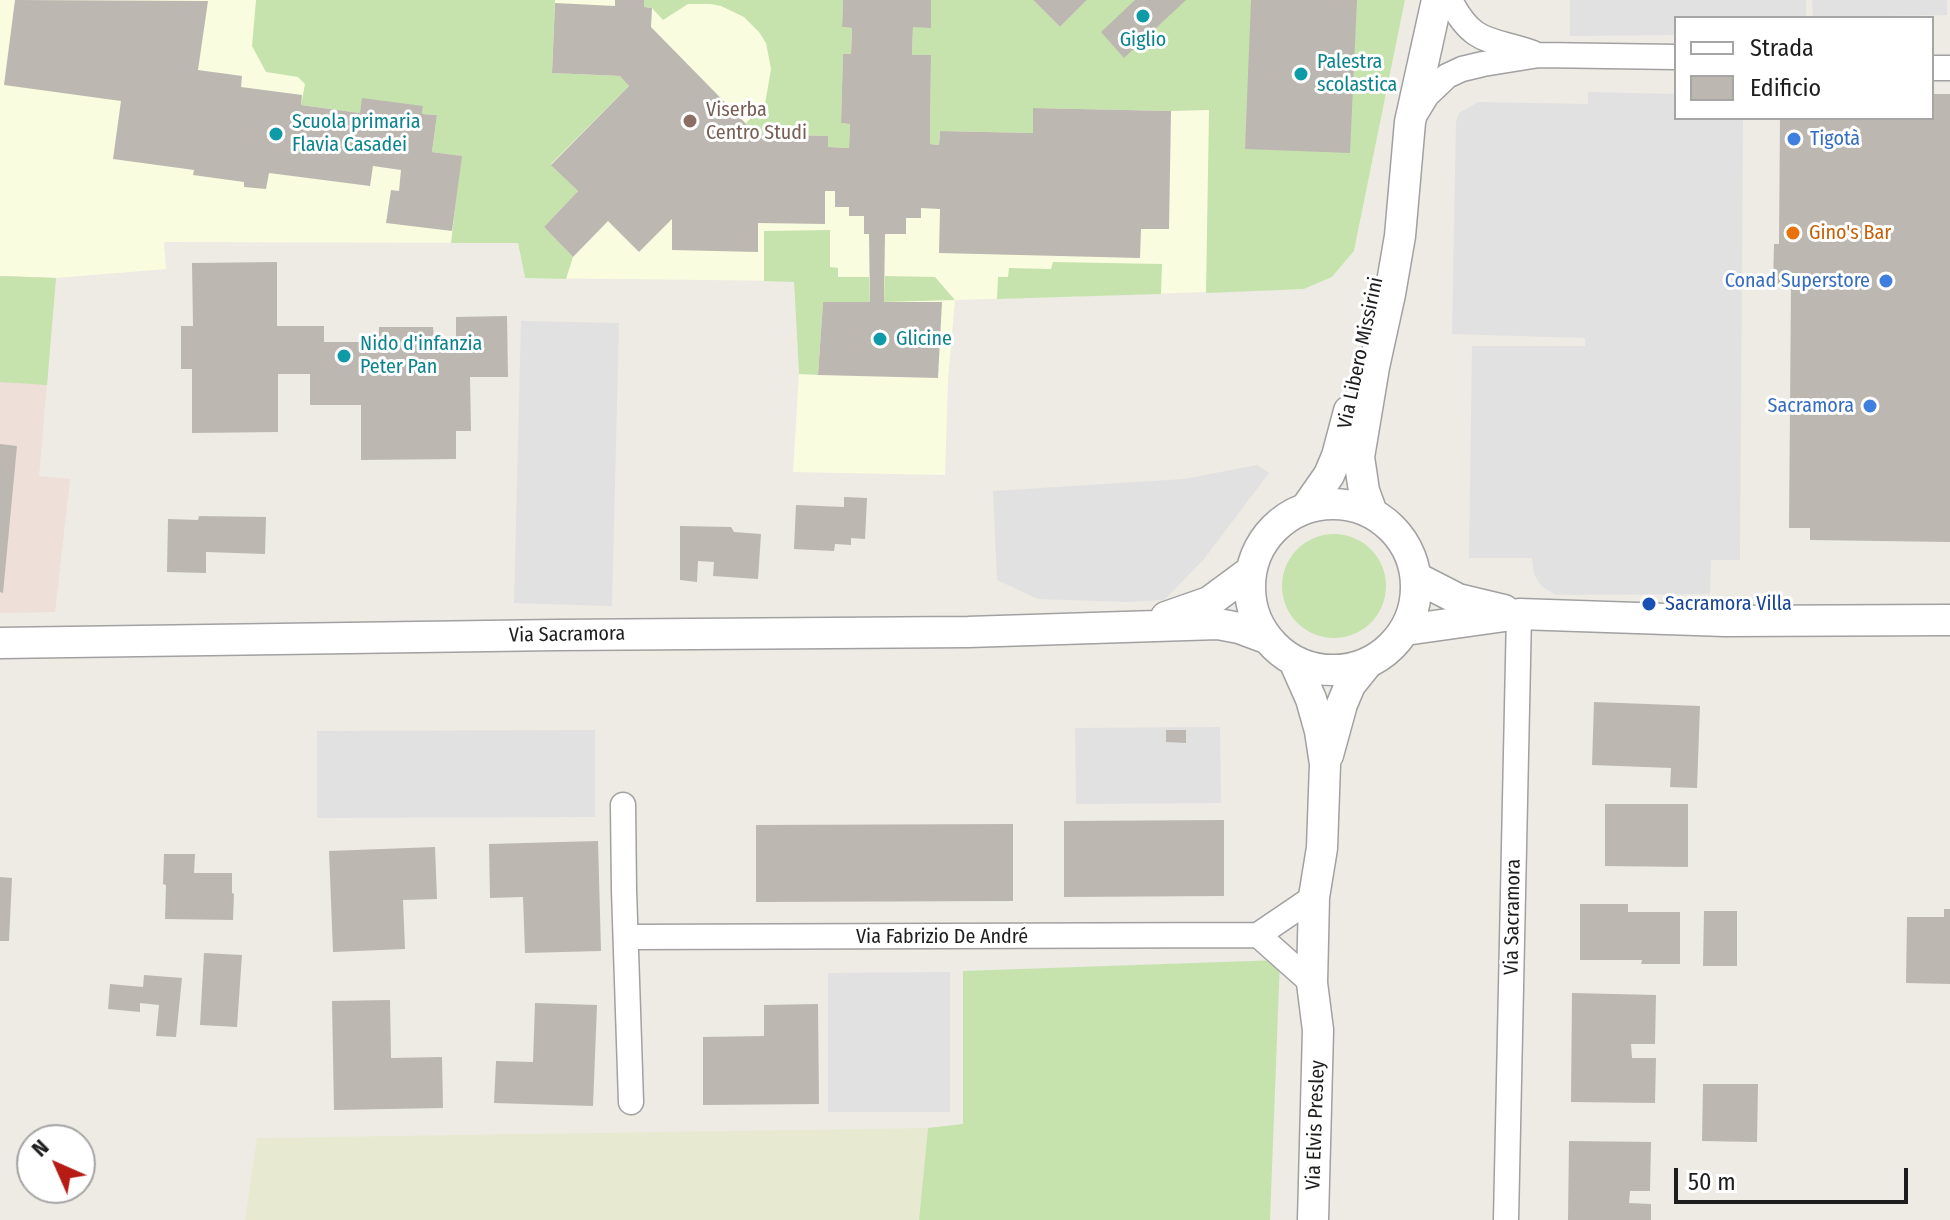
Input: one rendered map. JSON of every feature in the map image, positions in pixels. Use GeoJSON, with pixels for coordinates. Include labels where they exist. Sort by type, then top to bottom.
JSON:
{"type":"FeatureCollection","features":[{"type":"Feature","properties":{"kind":"street","name":"Via Libero Missirini"},"geometry":{"type":"LineString","coordinates":[[1372,513],[1364,491],[1359,457],[1400,236],[1410,122],[1437,0]]}},
{"type":"Feature","properties":{"kind":"street","name":"Via Libero Missirini"},"geometry":{"type":"LineString","coordinates":[[1450,0],[1463,23],[1479,37],[1539,55]]}},
{"type":"Feature","properties":{"kind":"street","name":"Via Libero Missirini"},"geometry":{"type":"LineString","coordinates":[[1410,122],[1427,95],[1447,76],[1472,67],[1539,55],[1674,57]]}},
{"type":"Feature","properties":{"kind":"street","name":"Via Libero Missirini"},"geometry":{"type":"LineString","coordinates":[[1306,508],[1329,475],[1337,456],[1349,416],[1373,290],[1403,192]]}},
{"type":"Feature","properties":{"kind":"street"},"geometry":{"type":"LineString","coordinates":[[1328,503],[1350,505],[1372,513],[1394,529],[1410,551],[1417,578],[1416,606],[1405,630],[1388,651],[1366,665],[1330,672],[1295,663],[1266,638],[1255,618],[1249,595],[1251,571],[1259,548],[1275,527],[1306,508],[1328,503]]}},
{"type":"Feature","properties":{"kind":"street","name":"Via Sacramora"},"geometry":{"type":"LineString","coordinates":[[1134,626],[1209,602],[1251,571]]}},
{"type":"Feature","properties":{"kind":"street"},"geometry":{"type":"LineString","coordinates":[[1417,578],[1458,599],[1519,614]]}},
{"type":"Feature","properties":{"kind":"street"},"geometry":{"type":"LineString","coordinates":[[1405,630],[1519,614],[1725,621],[1950,620]]}},
{"type":"Feature","properties":{"kind":"street","name":"Via Sacramora"},"geometry":{"type":"LineString","coordinates":[[1506,1220],[1519,614]]}},
{"type":"Feature","properties":{"kind":"street","name":"Via Sacramora"},"geometry":{"type":"LineString","coordinates":[[0,643],[968,632],[1218,624],[1266,638]]}},
{"type":"Feature","properties":{"kind":"street","name":"Via Elvis Presley"},"geometry":{"type":"LineString","coordinates":[[1295,663],[1311,699],[1325,764],[1322,848],[1314,897],[1312,983],[1318,1030],[1313,1220]]}},
{"type":"Feature","properties":{"kind":"street","name":"Via Elvis Presley"},"geometry":{"type":"LineString","coordinates":[[1325,764],[1346,694],[1366,665]]}},
{"type":"Feature","properties":{"kind":"street"},"geometry":{"type":"LineString","coordinates":[[623,805],[631,1102]]}},
{"type":"Feature","properties":{"kind":"street","name":"Via Elvis Presley"},"geometry":{"type":"LineString","coordinates":[[1318,1030],[1328,984],[1329,899],[1322,848]]}},
{"type":"Feature","properties":{"kind":"street"},"geometry":{"type":"LineString","coordinates":[[1312,983],[1258,935],[1314,897]]}},
{"type":"Feature","properties":{"kind":"street","name":"Via Fabrizio De André"},"geometry":{"type":"LineString","coordinates":[[626,937],[1258,935]]}},
{"type":"Feature","properties":{"kind":"shaded area","name":"Viserba Centro Studi"},"geometry":{"type":"Polygon","coordinates":[[[0,0],[1405,0],[1354,251],[1332,277],[1304,289],[955,300],[948,380],[945,475],[793,472],[799,374],[794,281],[525,278],[518,243],[164,242],[166,269],[56,278],[0,276],[0,0]]]}},
{"type":"Feature","properties":{"kind":"shaded area"},"geometry":{"type":"Polygon","coordinates":[[[1570,0],[1806,0],[1806,16],[1674,16],[1674,35],[1570,36],[1570,0]]]}},
{"type":"Feature","properties":{"kind":"shaded area"},"geometry":{"type":"Polygon","coordinates":[[[1812,0],[1947,0],[1947,15],[1813,16],[1812,0]]]}},
{"type":"Feature","properties":{"kind":"shaded area"},"geometry":{"type":"Polygon","coordinates":[[[1588,92],[1674,94],[1674,120],[1743,120],[1740,560],[1711,560],[1710,594],[1556,595],[1541,586],[1534,574],[1532,558],[1469,558],[1472,346],[1585,346],[1585,338],[1452,334],[1456,122],[1459,113],[1478,102],[1588,104],[1588,92]]]}},
{"type":"Feature","properties":{"kind":"shaded area"},"geometry":{"type":"Polygon","coordinates":[[[0,276],[56,278],[39,476],[70,479],[55,612],[0,613],[0,276]]]}},
{"type":"Feature","properties":{"kind":"shaded area"},"geometry":{"type":"Polygon","coordinates":[[[521,321],[619,323],[612,606],[514,603],[521,321]]]}},
{"type":"Feature","properties":{"kind":"shaded area"},"geometry":{"type":"Polygon","coordinates":[[[1257,465],[1269,473],[1204,559],[1164,600],[1038,599],[997,580],[993,491],[1184,479],[1257,465]]]}},
{"type":"Feature","properties":{"kind":"shaded area"},"geometry":{"type":"Polygon","coordinates":[[[1220,727],[1221,803],[1076,804],[1075,728],[1220,727]]]}},
{"type":"Feature","properties":{"kind":"shaded area"},"geometry":{"type":"Polygon","coordinates":[[[595,730],[595,817],[317,818],[317,731],[595,730]]]}},
{"type":"Feature","properties":{"kind":"shaded area"},"geometry":{"type":"Polygon","coordinates":[[[950,972],[950,1112],[828,1112],[828,973],[950,972]]]}},
{"type":"Feature","properties":{"kind":"shaded area"},"geometry":{"type":"Polygon","coordinates":[[[928,1128],[919,1220],[245,1220],[257,1138],[928,1128]]]}},
{"type":"Feature","properties":{"kind":"green space"},"geometry":{"type":"Polygon","coordinates":[[[256,0],[555,0],[552,73],[620,76],[629,86],[551,164],[578,191],[544,227],[573,257],[566,279],[525,278],[518,243],[451,243],[461,156],[432,152],[437,115],[422,114],[423,106],[360,113],[301,105],[305,84],[298,77],[266,72],[252,46],[256,0]]]}},
{"type":"Feature","properties":{"kind":"green space"},"geometry":{"type":"Polygon","coordinates":[[[644,0],[843,0],[842,27],[852,28],[851,54],[843,55],[841,123],[850,124],[849,148],[828,147],[828,136],[756,134],[746,123],[765,104],[771,69],[766,43],[744,17],[721,6],[688,4],[663,20],[652,8],[644,7],[644,0]]]}},
{"type":"Feature","properties":{"kind":"green space"},"geometry":{"type":"Polygon","coordinates":[[[931,0],[1033,0],[1060,27],[1087,0],[1405,0],[1354,251],[1332,277],[1304,289],[1206,293],[1209,110],[1034,108],[1033,133],[940,131],[939,145],[930,144],[931,55],[912,55],[913,27],[930,27],[931,0]]]}},
{"type":"Feature","properties":{"kind":"green space"},"geometry":{"type":"Polygon","coordinates":[[[830,230],[830,267],[838,268],[838,277],[869,277],[870,302],[823,302],[818,375],[799,374],[794,282],[764,281],[764,231],[830,230]]]}},
{"type":"Feature","properties":{"kind":"green space"},"geometry":{"type":"Polygon","coordinates":[[[1053,262],[1162,264],[1161,294],[997,299],[998,277],[1008,277],[1009,268],[1051,269],[1053,262]]]}},
{"type":"Feature","properties":{"kind":"green space"},"geometry":{"type":"Polygon","coordinates":[[[0,276],[56,278],[47,385],[0,382],[0,276]]]}},
{"type":"Feature","properties":{"kind":"green space"},"geometry":{"type":"Polygon","coordinates":[[[885,276],[935,277],[955,300],[884,302],[885,276]]]}},
{"type":"Feature","properties":{"kind":"green space"},"geometry":{"type":"Polygon","coordinates":[[[1334,534],[1354,538],[1371,549],[1382,566],[1386,586],[1382,606],[1371,623],[1354,634],[1334,638],[1314,634],[1297,623],[1286,606],[1282,586],[1286,566],[1297,549],[1314,538],[1334,534]]]}},
{"type":"Feature","properties":{"kind":"green space"},"geometry":{"type":"Polygon","coordinates":[[[1280,960],[1270,1220],[919,1220],[928,1128],[963,1124],[963,971],[1280,960]]]}},
{"type":"Feature","properties":{"kind":"building","name":"Scuola primaria Flavia Casadei"},"geometry":{"type":"Polygon","coordinates":[[[15,0],[208,1],[198,70],[242,76],[241,87],[302,95],[301,105],[360,113],[362,98],[423,106],[422,114],[437,115],[432,152],[462,156],[452,231],[386,223],[391,190],[399,191],[401,170],[373,166],[370,186],[269,173],[266,189],[244,187],[244,182],[193,175],[194,170],[113,159],[121,101],[4,85],[15,0]]]}},
{"type":"Feature","properties":{"kind":"building"},"geometry":{"type":"Polygon","coordinates":[[[615,0],[644,0],[644,7],[652,8],[651,27],[756,134],[828,136],[828,147],[849,148],[850,124],[841,123],[843,54],[851,54],[852,28],[842,27],[843,0],[931,0],[931,28],[913,27],[912,55],[931,55],[930,144],[939,145],[940,131],[1033,133],[1033,108],[1171,111],[1169,229],[1141,229],[1140,258],[939,253],[940,209],[921,208],[921,218],[906,218],[906,234],[885,234],[884,302],[942,302],[938,378],[818,375],[823,302],[870,302],[869,234],[864,234],[864,216],[849,216],[849,207],[835,207],[835,191],[825,191],[825,224],[758,223],[758,252],[672,250],[672,219],[639,252],[608,221],[573,257],[544,227],[578,191],[551,165],[629,86],[620,76],[552,73],[555,3],[615,6],[615,0]]]}},
{"type":"Feature","properties":{"kind":"building"},"geometry":{"type":"Polygon","coordinates":[[[1033,0],[1087,0],[1060,27],[1033,0]]]}},
{"type":"Feature","properties":{"kind":"building","name":"Giglio"},"geometry":{"type":"Polygon","coordinates":[[[1135,0],[1186,0],[1124,58],[1101,32],[1135,0]]]}},
{"type":"Feature","properties":{"kind":"building","name":"Palestra scolastica"},"geometry":{"type":"Polygon","coordinates":[[[1251,0],[1357,0],[1350,153],[1245,149],[1251,0]]]}},
{"type":"Feature","properties":{"kind":"building","name":"Sacramora"},"geometry":{"type":"Polygon","coordinates":[[[1934,94],[1950,94],[1950,542],[1810,540],[1810,528],[1789,528],[1791,285],[1773,284],[1774,244],[1779,244],[1780,120],[1934,120],[1934,94]]]}},
{"type":"Feature","properties":{"kind":"building","name":"Nido d'infanzia Peter Pan"},"geometry":{"type":"Polygon","coordinates":[[[277,262],[277,326],[324,326],[324,342],[379,342],[379,327],[433,327],[434,340],[456,339],[456,317],[507,316],[508,377],[470,377],[471,431],[456,431],[456,459],[361,460],[361,405],[310,405],[310,374],[278,374],[278,432],[192,433],[192,369],[181,369],[181,326],[193,326],[192,263],[277,262]]]}},
{"type":"Feature","properties":{"kind":"building"},"geometry":{"type":"Polygon","coordinates":[[[0,444],[17,446],[3,593],[0,592],[0,444]]]}},
{"type":"Feature","properties":{"kind":"building"},"geometry":{"type":"Polygon","coordinates":[[[844,497],[867,498],[865,539],[851,538],[851,545],[835,544],[834,551],[794,549],[796,505],[844,507],[844,497]]]}},
{"type":"Feature","properties":{"kind":"building"},"geometry":{"type":"Polygon","coordinates":[[[199,516],[266,517],[265,554],[206,552],[206,573],[167,572],[168,519],[198,520],[199,516]]]}},
{"type":"Feature","properties":{"kind":"building"},"geometry":{"type":"Polygon","coordinates":[[[680,526],[731,527],[734,532],[761,534],[758,579],[713,576],[714,562],[698,561],[697,582],[680,580],[680,526]]]}},
{"type":"Feature","properties":{"kind":"building"},"geometry":{"type":"Polygon","coordinates":[[[1594,702],[1700,706],[1697,788],[1670,787],[1671,768],[1592,765],[1594,702]]]}},
{"type":"Feature","properties":{"kind":"building"},"geometry":{"type":"Polygon","coordinates":[[[1166,730],[1186,730],[1186,743],[1166,742],[1166,730]]]}},
{"type":"Feature","properties":{"kind":"building"},"geometry":{"type":"Polygon","coordinates":[[[1605,804],[1688,804],[1688,867],[1605,866],[1605,804]]]}},
{"type":"Feature","properties":{"kind":"building"},"geometry":{"type":"Polygon","coordinates":[[[1224,820],[1224,896],[1064,897],[1064,821],[1224,820]]]}},
{"type":"Feature","properties":{"kind":"building"},"geometry":{"type":"Polygon","coordinates":[[[1013,824],[1013,901],[756,902],[756,825],[1013,824]]]}},
{"type":"Feature","properties":{"kind":"building"},"geometry":{"type":"Polygon","coordinates":[[[598,841],[601,951],[525,953],[523,897],[490,898],[489,844],[598,841]]]}},
{"type":"Feature","properties":{"kind":"building"},"geometry":{"type":"Polygon","coordinates":[[[435,847],[437,899],[403,900],[405,949],[333,952],[329,851],[435,847]]]}},
{"type":"Feature","properties":{"kind":"building"},"geometry":{"type":"Polygon","coordinates":[[[164,854],[195,854],[194,873],[232,873],[233,920],[165,919],[164,854]]]}},
{"type":"Feature","properties":{"kind":"building"},"geometry":{"type":"Polygon","coordinates":[[[0,877],[12,878],[9,941],[0,941],[0,877]]]}},
{"type":"Feature","properties":{"kind":"building"},"geometry":{"type":"Polygon","coordinates":[[[1580,904],[1628,904],[1628,912],[1680,912],[1680,964],[1641,964],[1642,960],[1580,960],[1580,904]]]}},
{"type":"Feature","properties":{"kind":"building"},"geometry":{"type":"Polygon","coordinates":[[[1944,909],[1950,909],[1950,984],[1906,983],[1907,917],[1944,917],[1944,909]]]}},
{"type":"Feature","properties":{"kind":"building"},"geometry":{"type":"Polygon","coordinates":[[[1704,911],[1737,911],[1737,966],[1703,966],[1704,911]]]}},
{"type":"Feature","properties":{"kind":"building"},"geometry":{"type":"Polygon","coordinates":[[[204,953],[242,955],[237,1027],[200,1025],[204,953]]]}},
{"type":"Feature","properties":{"kind":"building"},"geometry":{"type":"Polygon","coordinates":[[[144,975],[182,978],[176,1037],[156,1036],[159,1005],[140,1003],[140,1012],[108,1009],[110,984],[143,987],[144,975]]]}},
{"type":"Feature","properties":{"kind":"building"},"geometry":{"type":"Polygon","coordinates":[[[1572,993],[1656,995],[1655,1044],[1631,1044],[1632,1058],[1656,1058],[1655,1103],[1571,1102],[1572,993]]]}},
{"type":"Feature","properties":{"kind":"building"},"geometry":{"type":"Polygon","coordinates":[[[390,1000],[391,1058],[442,1057],[443,1108],[334,1110],[332,1001],[390,1000]]]}},
{"type":"Feature","properties":{"kind":"building"},"geometry":{"type":"Polygon","coordinates":[[[535,1003],[597,1005],[593,1106],[494,1103],[496,1061],[533,1062],[535,1003]]]}},
{"type":"Feature","properties":{"kind":"building"},"geometry":{"type":"Polygon","coordinates":[[[818,1004],[819,1104],[703,1105],[703,1037],[764,1036],[764,1005],[818,1004]]]}},
{"type":"Feature","properties":{"kind":"building"},"geometry":{"type":"Polygon","coordinates":[[[1703,1084],[1758,1084],[1757,1142],[1702,1141],[1703,1084]]]}},
{"type":"Feature","properties":{"kind":"building"},"geometry":{"type":"Polygon","coordinates":[[[1569,1141],[1651,1142],[1650,1191],[1630,1191],[1629,1203],[1651,1204],[1651,1220],[1568,1220],[1569,1141]]]}},
{"type":"Feature","properties":{"kind":"place","name":"Giglio"},"geometry":{"type":"Point","coordinates":[1143,16]}},
{"type":"Feature","properties":{"kind":"place","name":"Palestra scolastica"},"geometry":{"type":"Point","coordinates":[1301,74]}},
{"type":"Feature","properties":{"kind":"place","name":"Viserba Centro Studi"},"geometry":{"type":"Point","coordinates":[690,121]}},
{"type":"Feature","properties":{"kind":"place","name":"Scuola primaria Flavia Casadei"},"geometry":{"type":"Point","coordinates":[276,134]}},
{"type":"Feature","properties":{"kind":"place","name":"Tigotà"},"geometry":{"type":"Point","coordinates":[1794,139]}},
{"type":"Feature","properties":{"kind":"place","name":"Gino's Bar"},"geometry":{"type":"Point","coordinates":[1793,233]}},
{"type":"Feature","properties":{"kind":"place","name":"Conad Superstore"},"geometry":{"type":"Point","coordinates":[1886,281]}},
{"type":"Feature","properties":{"kind":"place","name":"Glicine"},"geometry":{"type":"Point","coordinates":[880,339]}},
{"type":"Feature","properties":{"kind":"place","name":"Nido d'infanzia Peter Pan"},"geometry":{"type":"Point","coordinates":[344,356]}},
{"type":"Feature","properties":{"kind":"place","name":"Sacramora"},"geometry":{"type":"Point","coordinates":[1870,406]}},
{"type":"Feature","properties":{"kind":"place","name":"Sacramora Villa"},"geometry":{"type":"Point","coordinates":[1649,604]}}]}
